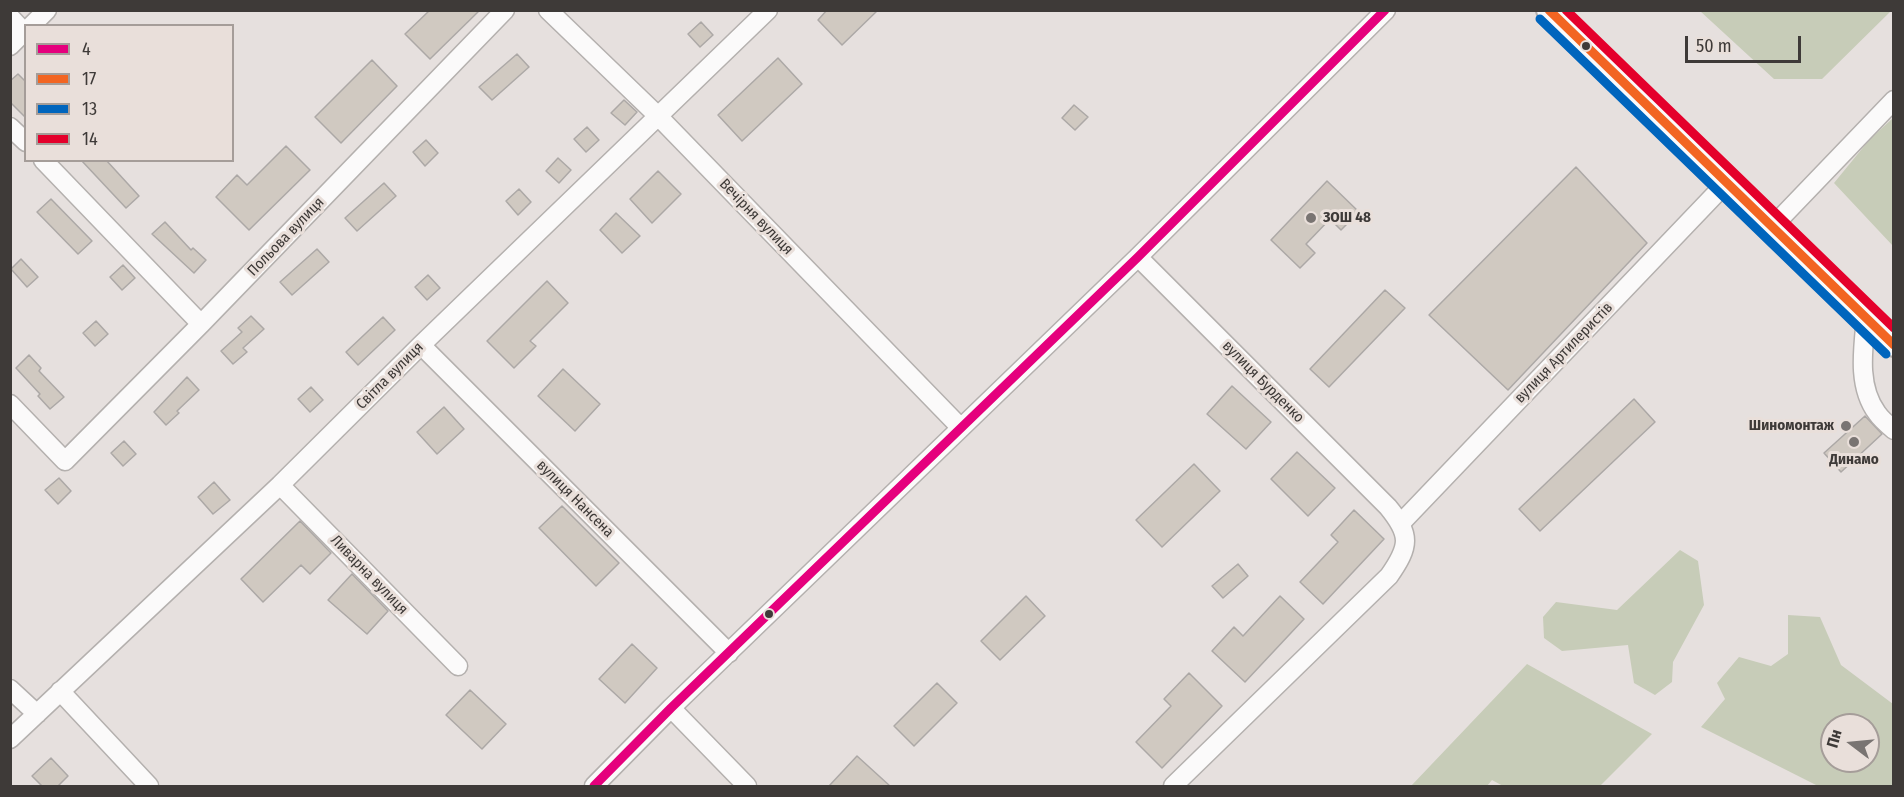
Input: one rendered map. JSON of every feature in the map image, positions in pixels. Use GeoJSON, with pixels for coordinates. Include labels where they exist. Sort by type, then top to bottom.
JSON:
{"type":"FeatureCollection","features":[{"type":"Feature","properties":{"kind":"main road"},"geometry":{"type":"LineString","coordinates":[[1548,10],[1893,345]]}},
{"type":"Feature","properties":{"kind":"street"},"geometry":{"type":"LineString","coordinates":[[32,24],[47,10]]}},
{"type":"Feature","properties":{"kind":"street","name":"Польова вулиця"},"geometry":{"type":"LineString","coordinates":[[10,404],[65,461],[505,10]]}},
{"type":"Feature","properties":{"kind":"street","name":"Вечірня вулиця"},"geometry":{"type":"LineString","coordinates":[[548,10],[658,116],[961,428]]}},
{"type":"Feature","properties":{"kind":"street","name":"Світла вулиця"},"geometry":{"type":"LineString","coordinates":[[10,739],[280,485],[768,10]]}},
{"type":"Feature","properties":{"kind":"street"},"geometry":{"type":"LineString","coordinates":[[594,786],[671,708],[1138,257],[1386,10]]}},
{"type":"Feature","properties":{"kind":"street"},"geometry":{"type":"LineString","coordinates":[[10,17],[24,27]]}},
{"type":"Feature","properties":{"kind":"street"},"geometry":{"type":"LineString","coordinates":[[10,46],[24,32]]}},
{"type":"Feature","properties":{"kind":"street"},"geometry":{"type":"LineString","coordinates":[[1773,226],[1893,100]]}},
{"type":"Feature","properties":{"kind":"street"},"geometry":{"type":"LineString","coordinates":[[10,127],[24,140]]}},
{"type":"Feature","properties":{"kind":"street"},"geometry":{"type":"LineString","coordinates":[[45,162],[201,324]]}},
{"type":"Feature","properties":{"kind":"street","name":"вулиця Артилеристів"},"geometry":{"type":"LineString","coordinates":[[1401,523],[1727,182]]}},
{"type":"Feature","properties":{"kind":"street","name":"вулиця Бурденко"},"geometry":{"type":"LineString","coordinates":[[1138,257],[1388,507],[1401,523]]}},
{"type":"Feature","properties":{"kind":"street"},"geometry":{"type":"LineString","coordinates":[[1866,318],[1864,376],[1868,396],[1877,414],[1893,430]]}},
{"type":"Feature","properties":{"kind":"street","name":"вулиця Нансена"},"geometry":{"type":"LineString","coordinates":[[422,345],[729,653]]}},
{"type":"Feature","properties":{"kind":"street","name":"Ливарна вулиця"},"geometry":{"type":"LineString","coordinates":[[280,485],[458,666]]}},
{"type":"Feature","properties":{"kind":"street"},"geometry":{"type":"LineString","coordinates":[[1173,786],[1389,576],[1401,559],[1406,540],[1401,523]]}},
{"type":"Feature","properties":{"kind":"street"},"geometry":{"type":"LineString","coordinates":[[10,689],[37,714]]}},
{"type":"Feature","properties":{"kind":"street"},"geometry":{"type":"LineString","coordinates":[[60,691],[149,786]]}},
{"type":"Feature","properties":{"kind":"street"},"geometry":{"type":"LineString","coordinates":[[671,708],[747,786]]}},
{"type":"Feature","properties":{"kind":"green space"},"geometry":{"type":"Polygon","coordinates":[[[1700,11],[1891,11],[1822,79],[1774,79],[1700,11]]]}},
{"type":"Feature","properties":{"kind":"green space"},"geometry":{"type":"Polygon","coordinates":[[[1893,118],[1893,246],[1834,183],[1870,139],[1893,118]]]}},
{"type":"Feature","properties":{"kind":"green space"},"geometry":{"type":"Polygon","coordinates":[[[1680,550],[1698,561],[1704,605],[1673,662],[1672,682],[1655,695],[1634,683],[1628,645],[1562,651],[1544,638],[1543,617],[1556,602],[1617,610],[1680,550]]]}},
{"type":"Feature","properties":{"kind":"green space"},"geometry":{"type":"Polygon","coordinates":[[[1788,615],[1820,617],[1841,665],[1893,704],[1893,786],[1818,786],[1701,727],[1725,699],[1717,683],[1739,657],[1771,666],[1788,654],[1788,615]]]}},
{"type":"Feature","properties":{"kind":"green space"},"geometry":{"type":"Polygon","coordinates":[[[1527,664],[1652,734],[1600,786],[1503,786],[1492,780],[1487,786],[1411,786],[1527,664]]]}},
{"type":"Feature","properties":{"kind":"building"},"geometry":{"type":"Polygon","coordinates":[[[430,10],[480,10],[430,59],[405,34],[430,10]]]}},
{"type":"Feature","properties":{"kind":"building"},"geometry":{"type":"Polygon","coordinates":[[[827,10],[878,10],[842,45],[818,20],[827,10]]]}},
{"type":"Feature","properties":{"kind":"building"},"geometry":{"type":"Polygon","coordinates":[[[701,22],[713,35],[700,47],[688,34],[701,22]]]}},
{"type":"Feature","properties":{"kind":"building"},"geometry":{"type":"Polygon","coordinates":[[[517,54],[529,67],[492,100],[479,87],[517,54]]]}},
{"type":"Feature","properties":{"kind":"building"},"geometry":{"type":"Polygon","coordinates":[[[778,58],[802,84],[742,141],[718,115],[778,58]]]}},
{"type":"Feature","properties":{"kind":"building"},"geometry":{"type":"Polygon","coordinates":[[[372,60],[397,86],[341,143],[315,117],[372,60]]]}},
{"type":"Feature","properties":{"kind":"building"},"geometry":{"type":"Polygon","coordinates":[[[18,74],[24,80],[24,116],[10,102],[10,81],[18,74]]]}},
{"type":"Feature","properties":{"kind":"building"},"geometry":{"type":"Polygon","coordinates":[[[624,100],[637,112],[625,125],[611,113],[624,100]]]}},
{"type":"Feature","properties":{"kind":"building"},"geometry":{"type":"Polygon","coordinates":[[[1074,105],[1088,117],[1075,130],[1062,118],[1074,105]]]}},
{"type":"Feature","properties":{"kind":"building"},"geometry":{"type":"Polygon","coordinates":[[[587,127],[599,140],[586,152],[574,139],[587,127]]]}},
{"type":"Feature","properties":{"kind":"building"},"geometry":{"type":"Polygon","coordinates":[[[426,140],[438,153],[425,166],[413,152],[426,140]]]}},
{"type":"Feature","properties":{"kind":"building"},"geometry":{"type":"Polygon","coordinates":[[[286,146],[310,170],[249,230],[216,197],[237,175],[247,185],[286,146]]]}},
{"type":"Feature","properties":{"kind":"building"},"geometry":{"type":"Polygon","coordinates":[[[558,158],[571,170],[559,183],[546,171],[558,158]]]}},
{"type":"Feature","properties":{"kind":"building"},"geometry":{"type":"Polygon","coordinates":[[[83,162],[108,162],[139,196],[126,208],[83,162]]]}},
{"type":"Feature","properties":{"kind":"building"},"geometry":{"type":"Polygon","coordinates":[[[1576,167],[1647,243],[1508,390],[1429,315],[1576,167]]]}},
{"type":"Feature","properties":{"kind":"building"},"geometry":{"type":"Polygon","coordinates":[[[658,171],[681,194],[652,223],[630,199],[658,171]]]}},
{"type":"Feature","properties":{"kind":"building"},"geometry":{"type":"Polygon","coordinates":[[[1327,181],[1359,212],[1341,230],[1330,219],[1306,244],[1315,253],[1300,268],[1271,240],[1327,181]]]}},
{"type":"Feature","properties":{"kind":"building"},"geometry":{"type":"Polygon","coordinates":[[[384,183],[396,196],[357,231],[345,218],[384,183]]]}},
{"type":"Feature","properties":{"kind":"building"},"geometry":{"type":"Polygon","coordinates":[[[519,189],[531,202],[518,215],[506,201],[519,189]]]}},
{"type":"Feature","properties":{"kind":"building"},"geometry":{"type":"Polygon","coordinates":[[[51,199],[92,241],[78,254],[37,212],[51,199]]]}},
{"type":"Feature","properties":{"kind":"building"},"geometry":{"type":"Polygon","coordinates":[[[616,213],[640,236],[622,253],[600,230],[616,213]]]}},
{"type":"Feature","properties":{"kind":"building"},"geometry":{"type":"Polygon","coordinates":[[[165,222],[191,250],[193,248],[206,260],[194,273],[152,234],[165,222]]]}},
{"type":"Feature","properties":{"kind":"building"},"geometry":{"type":"Polygon","coordinates":[[[317,249],[329,262],[292,295],[280,282],[317,249]]]}},
{"type":"Feature","properties":{"kind":"building"},"geometry":{"type":"Polygon","coordinates":[[[21,259],[38,277],[27,287],[11,269],[21,259]]]}},
{"type":"Feature","properties":{"kind":"building"},"geometry":{"type":"Polygon","coordinates":[[[123,265],[135,278],[122,290],[110,277],[123,265]]]}},
{"type":"Feature","properties":{"kind":"building"},"geometry":{"type":"Polygon","coordinates":[[[428,275],[440,288],[427,300],[415,287],[428,275]]]}},
{"type":"Feature","properties":{"kind":"building"},"geometry":{"type":"Polygon","coordinates":[[[547,281],[568,303],[530,341],[536,346],[514,368],[487,341],[547,281]]]}},
{"type":"Feature","properties":{"kind":"building"},"geometry":{"type":"Polygon","coordinates":[[[1385,290],[1405,308],[1329,387],[1310,369],[1385,290]]]}},
{"type":"Feature","properties":{"kind":"building"},"geometry":{"type":"Polygon","coordinates":[[[251,316],[264,329],[243,348],[247,352],[233,364],[221,351],[242,332],[238,328],[251,316]]]}},
{"type":"Feature","properties":{"kind":"building"},"geometry":{"type":"Polygon","coordinates":[[[383,317],[395,330],[358,365],[346,352],[383,317]]]}},
{"type":"Feature","properties":{"kind":"building"},"geometry":{"type":"Polygon","coordinates":[[[96,321],[108,334],[95,346],[83,333],[96,321]]]}},
{"type":"Feature","properties":{"kind":"building"},"geometry":{"type":"Polygon","coordinates":[[[29,355],[41,368],[39,371],[64,397],[50,409],[38,396],[40,394],[16,368],[29,355]]]}},
{"type":"Feature","properties":{"kind":"building"},"geometry":{"type":"Polygon","coordinates":[[[563,369],[600,404],[575,431],[538,396],[563,369]]]}},
{"type":"Feature","properties":{"kind":"building"},"geometry":{"type":"Polygon","coordinates":[[[187,377],[199,390],[166,425],[154,412],[187,377]]]}},
{"type":"Feature","properties":{"kind":"building"},"geometry":{"type":"Polygon","coordinates":[[[1232,386],[1271,422],[1246,449],[1207,414],[1232,386]]]}},
{"type":"Feature","properties":{"kind":"building"},"geometry":{"type":"Polygon","coordinates":[[[311,387],[323,400],[310,412],[298,399],[311,387]]]}},
{"type":"Feature","properties":{"kind":"building"},"geometry":{"type":"Polygon","coordinates":[[[1634,399],[1655,422],[1540,531],[1519,509],[1634,399]]]}},
{"type":"Feature","properties":{"kind":"building"},"geometry":{"type":"Polygon","coordinates":[[[444,407],[464,429],[437,454],[417,432],[444,407]]]}},
{"type":"Feature","properties":{"kind":"building","name":"Динамо"},"geometry":{"type":"Polygon","coordinates":[[[1865,416],[1882,434],[1841,472],[1824,453],[1865,416]]]}},
{"type":"Feature","properties":{"kind":"building"},"geometry":{"type":"Polygon","coordinates":[[[124,441],[136,454],[123,466],[111,453],[124,441]]]}},
{"type":"Feature","properties":{"kind":"building"},"geometry":{"type":"Polygon","coordinates":[[[1297,452],[1335,488],[1308,516],[1271,479],[1297,452]]]}},
{"type":"Feature","properties":{"kind":"building"},"geometry":{"type":"Polygon","coordinates":[[[1194,464],[1220,491],[1162,547],[1136,520],[1194,464]]]}},
{"type":"Feature","properties":{"kind":"building"},"geometry":{"type":"Polygon","coordinates":[[[59,478],[71,491],[58,504],[45,490],[59,478]]]}},
{"type":"Feature","properties":{"kind":"building"},"geometry":{"type":"Polygon","coordinates":[[[214,482],[230,500],[213,514],[198,497],[214,482]]]}},
{"type":"Feature","properties":{"kind":"building"},"geometry":{"type":"Polygon","coordinates":[[[562,506],[619,563],[596,586],[539,528],[562,506]]]}},
{"type":"Feature","properties":{"kind":"building"},"geometry":{"type":"Polygon","coordinates":[[[1354,510],[1384,539],[1323,604],[1300,582],[1338,542],[1331,535],[1354,510]]]}},
{"type":"Feature","properties":{"kind":"building"},"geometry":{"type":"Polygon","coordinates":[[[300,521],[331,553],[310,574],[301,565],[263,602],[241,579],[300,521]]]}},
{"type":"Feature","properties":{"kind":"building"},"geometry":{"type":"Polygon","coordinates":[[[1238,564],[1248,576],[1223,598],[1212,586],[1238,564]]]}},
{"type":"Feature","properties":{"kind":"building"},"geometry":{"type":"Polygon","coordinates":[[[352,574],[388,611],[367,634],[328,600],[352,574]]]}},
{"type":"Feature","properties":{"kind":"building"},"geometry":{"type":"Polygon","coordinates":[[[1026,596],[1045,616],[1000,660],[981,641],[1026,596]]]}},
{"type":"Feature","properties":{"kind":"building"},"geometry":{"type":"Polygon","coordinates":[[[1280,596],[1304,619],[1245,682],[1212,651],[1234,627],[1243,636],[1280,596]]]}},
{"type":"Feature","properties":{"kind":"building"},"geometry":{"type":"Polygon","coordinates":[[[632,644],[657,668],[625,703],[599,679],[632,644]]]}},
{"type":"Feature","properties":{"kind":"building"},"geometry":{"type":"Polygon","coordinates":[[[1189,673],[1222,706],[1162,768],[1136,742],[1171,706],[1164,699],[1189,673]]]}},
{"type":"Feature","properties":{"kind":"building"},"geometry":{"type":"Polygon","coordinates":[[[937,683],[957,703],[914,746],[894,726],[937,683]]]}},
{"type":"Feature","properties":{"kind":"building"},"geometry":{"type":"Polygon","coordinates":[[[470,690],[506,724],[482,749],[446,715],[470,690]]]}},
{"type":"Feature","properties":{"kind":"building"},"geometry":{"type":"Polygon","coordinates":[[[857,756],[890,786],[829,786],[857,756]]]}},
{"type":"Feature","properties":{"kind":"building"},"geometry":{"type":"Polygon","coordinates":[[[51,758],[68,776],[58,786],[42,786],[32,776],[51,758]]]}},
{"type":"Feature","properties":{"kind":"transit line","name":"4"},"geometry":{"type":"LineString","coordinates":[[594,786],[671,708],[1138,257],[1385,10]]}},
{"type":"Feature","properties":{"kind":"transit line","name":"17"},"geometry":{"type":"LineString","coordinates":[[1549,10],[1894,345]]}},
{"type":"Feature","properties":{"kind":"transit line","name":"14"},"geometry":{"type":"LineString","coordinates":[[1566,10],[1894,328]]}},
{"type":"Feature","properties":{"kind":"transit line","name":"13"},"geometry":{"type":"LineString","coordinates":[[1540,19],[1886,354]]}},
{"type":"Feature","properties":{"kind":"place","name":"ЗОШ 48"},"geometry":{"type":"Point","coordinates":[1311,218]}},
{"type":"Feature","properties":{"kind":"place","name":"Шиномонтаж"},"geometry":{"type":"Point","coordinates":[1846,426]}},
{"type":"Feature","properties":{"kind":"place","name":"Динамо"},"geometry":{"type":"Point","coordinates":[1854,442]}}]}
